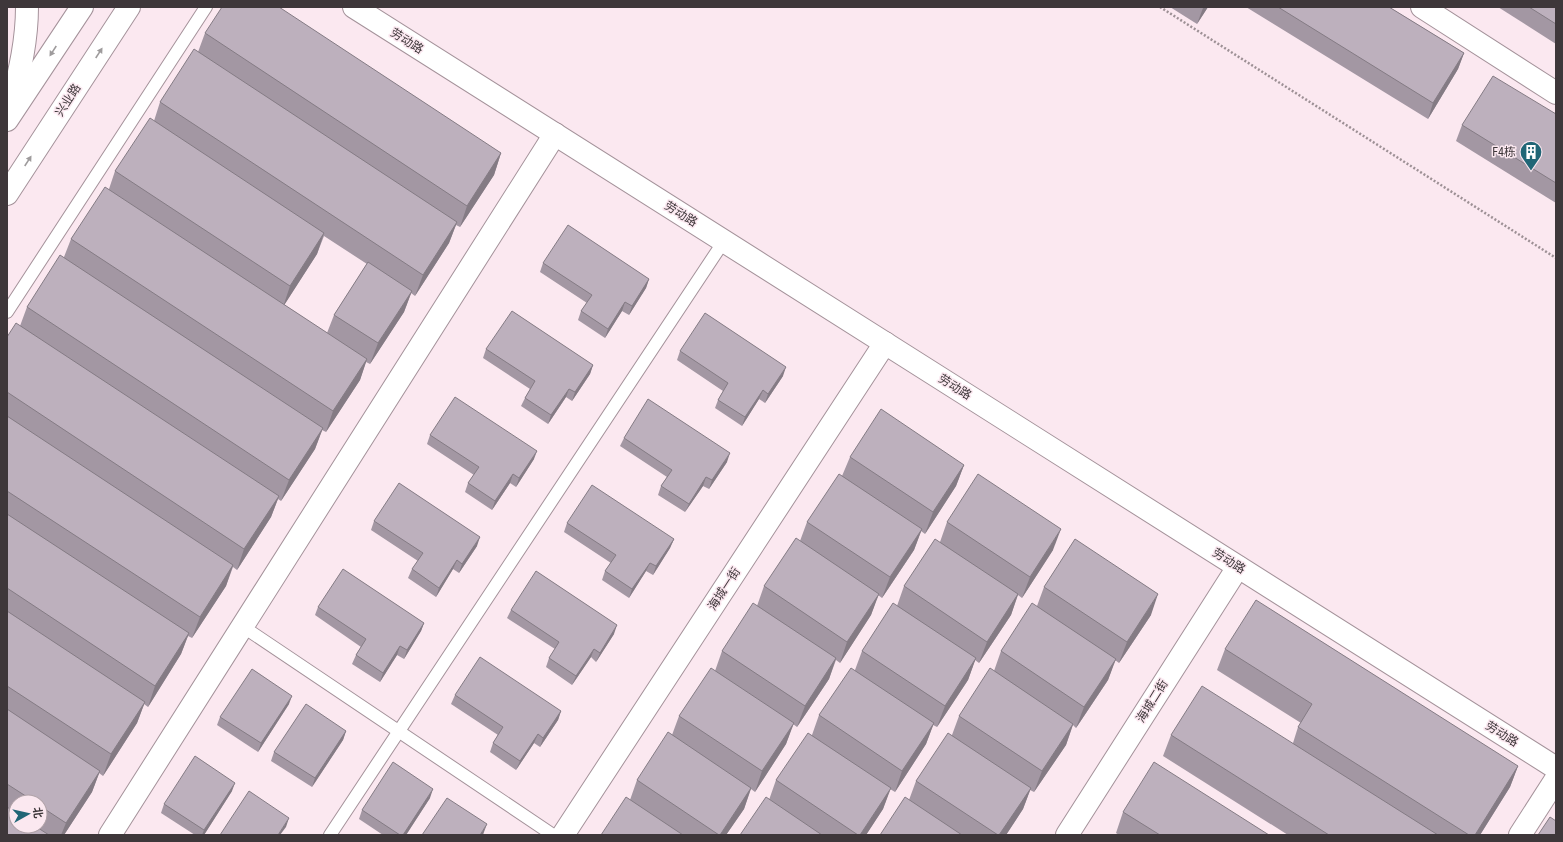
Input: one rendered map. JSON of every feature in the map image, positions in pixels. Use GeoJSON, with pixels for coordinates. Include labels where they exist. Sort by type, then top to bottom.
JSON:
{"type":"FeatureCollection","features":[{"type":"Feature","properties":{"kind":"street"},"geometry":{"type":"LineString","coordinates":[[8,119],[22,64],[27,30],[27,7]]}},
{"type":"Feature","properties":{"kind":"street"},"geometry":{"type":"LineString","coordinates":[[8,119],[82,7]]}},
{"type":"Feature","properties":{"kind":"street","name":"兴业路"},"geometry":{"type":"LineString","coordinates":[[7,194],[129,7]]}},
{"type":"Feature","properties":{"kind":"street","name":"劳动路"},"geometry":{"type":"LineString","coordinates":[[354,7],[1556,768]]}},
{"type":"Feature","properties":{"kind":"street"},"geometry":{"type":"LineString","coordinates":[[1422,7],[1556,93]]}},
{"type":"Feature","properties":{"kind":"street"},"geometry":{"type":"LineString","coordinates":[[110,835],[555,134]]}},
{"type":"Feature","properties":{"kind":"street","name":"海城一街"},"geometry":{"type":"LineString","coordinates":[[563,835],[885,343]]}},
{"type":"Feature","properties":{"kind":"street","name":"海城二街"},"geometry":{"type":"LineString","coordinates":[[1067,835],[1238,566]]}},
{"type":"Feature","properties":{"kind":"street"},"geometry":{"type":"LineString","coordinates":[[1520,835],[1556,779]]}},
{"type":"Feature","properties":{"kind":"lane"},"geometry":{"type":"LineString","coordinates":[[7,312],[206,7]]}},
{"type":"Feature","properties":{"kind":"lane"},"geometry":{"type":"LineString","coordinates":[[330,835],[724,241]]}},
{"type":"Feature","properties":{"kind":"lane"},"geometry":{"type":"LineString","coordinates":[[242,626],[553,835]]}},
{"type":"Feature","properties":{"kind":"path"},"geometry":{"type":"LineString","coordinates":[[1160,7],[1556,258]]}},
{"type":"Feature","properties":{"kind":"building"},"geometry":{"type":"Polygon","coordinates":[[[222,7],[279,7],[501,153],[467,206],[205,33],[222,7]]]}},
{"type":"Feature","properties":{"kind":"building"},"geometry":{"type":"Polygon","coordinates":[[[1278,7],[1389,7],[1464,53],[1433,103],[1278,7]]]}},
{"type":"Feature","properties":{"kind":"building"},"geometry":{"type":"Polygon","coordinates":[[[1529,7],[1556,7],[1556,24],[1529,7]]]}},
{"type":"Feature","properties":{"kind":"building"},"geometry":{"type":"Polygon","coordinates":[[[194,49],[457,222],[423,275],[160,102],[194,49]]]}},
{"type":"Feature","properties":{"kind":"building","name":"F4栋"},"geometry":{"type":"Polygon","coordinates":[[[1493,76],[1556,114],[1556,183],[1462,125],[1493,76]]]}},
{"type":"Feature","properties":{"kind":"building"},"geometry":{"type":"Polygon","coordinates":[[[150,118],[324,233],[290,286],[115,171],[150,118]]]}},
{"type":"Feature","properties":{"kind":"building"},"geometry":{"type":"Polygon","coordinates":[[[105,187],[367,359],[333,411],[71,239],[105,187]]]}},
{"type":"Feature","properties":{"kind":"building"},"geometry":{"type":"Polygon","coordinates":[[[568,225],[649,279],[632,306],[625,302],[608,329],[581,311],[592,295],[543,263],[568,225]]]}},
{"type":"Feature","properties":{"kind":"building"},"geometry":{"type":"Polygon","coordinates":[[[60,255],[323,428],[289,480],[27,307],[60,255]]]}},
{"type":"Feature","properties":{"kind":"building"},"geometry":{"type":"Polygon","coordinates":[[[368,262],[412,291],[378,343],[334,315],[368,262]]]}},
{"type":"Feature","properties":{"kind":"building"},"geometry":{"type":"Polygon","coordinates":[[[512,311],[593,365],[575,392],[569,389],[551,415],[525,398],[535,381],[486,349],[512,311]]]}},
{"type":"Feature","properties":{"kind":"building"},"geometry":{"type":"Polygon","coordinates":[[[705,313],[786,367],[768,394],[763,390],[745,417],[718,400],[728,383],[680,351],[705,313]]]}},
{"type":"Feature","properties":{"kind":"building"},"geometry":{"type":"Polygon","coordinates":[[[16,323],[279,496],[244,549],[7,392],[7,337],[16,323]]]}},
{"type":"Feature","properties":{"kind":"building"},"geometry":{"type":"Polygon","coordinates":[[[455,397],[537,451],[519,478],[513,474],[495,501],[468,483],[479,467],[430,435],[455,397]]]}},
{"type":"Feature","properties":{"kind":"building"},"geometry":{"type":"Polygon","coordinates":[[[648,399],[730,453],[712,480],[706,477],[689,504],[661,486],[672,470],[624,438],[648,399]]]}},
{"type":"Feature","properties":{"kind":"building"},"geometry":{"type":"Polygon","coordinates":[[[881,409],[964,465],[933,512],[850,457],[881,409]]]}},
{"type":"Feature","properties":{"kind":"building"},"geometry":{"type":"Polygon","coordinates":[[[7,416],[233,565],[200,617],[7,491],[7,416]]]}},
{"type":"Feature","properties":{"kind":"building"},"geometry":{"type":"Polygon","coordinates":[[[839,474],[922,529],[890,577],[807,522],[839,474]]]}},
{"type":"Feature","properties":{"kind":"building"},"geometry":{"type":"Polygon","coordinates":[[[978,474],[1061,529],[1030,577],[947,522],[978,474]]]}},
{"type":"Feature","properties":{"kind":"building"},"geometry":{"type":"Polygon","coordinates":[[[399,483],[480,537],[462,564],[457,560],[439,588],[412,569],[423,553],[374,521],[399,483]]]}},
{"type":"Feature","properties":{"kind":"building"},"geometry":{"type":"Polygon","coordinates":[[[592,485],[674,539],[656,566],[650,563],[632,589],[605,571],[616,555],[567,523],[592,485]]]}},
{"type":"Feature","properties":{"kind":"building"},"geometry":{"type":"Polygon","coordinates":[[[7,514],[189,633],[155,686],[7,588],[7,514]]]}},
{"type":"Feature","properties":{"kind":"building"},"geometry":{"type":"Polygon","coordinates":[[[796,538],[879,594],[847,642],[764,586],[796,538]]]}},
{"type":"Feature","properties":{"kind":"building"},"geometry":{"type":"Polygon","coordinates":[[[935,539],[1018,594],[987,642],[904,586],[935,539]]]}},
{"type":"Feature","properties":{"kind":"building"},"geometry":{"type":"Polygon","coordinates":[[[1075,539],[1158,594],[1127,642],[1044,587],[1075,539]]]}},
{"type":"Feature","properties":{"kind":"building"},"geometry":{"type":"Polygon","coordinates":[[[343,569],[424,623],[407,650],[400,646],[383,673],[356,655],[366,639],[318,607],[343,569]]]}},
{"type":"Feature","properties":{"kind":"building"},"geometry":{"type":"Polygon","coordinates":[[[536,571],[617,625],[600,653],[594,649],[576,676],[549,658],[559,642],[511,610],[536,571]]]}},
{"type":"Feature","properties":{"kind":"building"},"geometry":{"type":"Polygon","coordinates":[[[1256,600],[1518,766],[1475,835],[1469,835],[1298,727],[1312,704],[1225,649],[1256,600]]]}},
{"type":"Feature","properties":{"kind":"building"},"geometry":{"type":"Polygon","coordinates":[[[753,603],[836,658],[805,706],[722,651],[753,603]]]}},
{"type":"Feature","properties":{"kind":"building"},"geometry":{"type":"Polygon","coordinates":[[[893,603],[976,658],[945,706],[862,651],[893,603]]]}},
{"type":"Feature","properties":{"kind":"building"},"geometry":{"type":"Polygon","coordinates":[[[1032,603],[1116,659],[1084,707],[1001,651],[1032,603]]]}},
{"type":"Feature","properties":{"kind":"building"},"geometry":{"type":"Polygon","coordinates":[[[7,611],[145,702],[111,754],[7,686],[7,611]]]}},
{"type":"Feature","properties":{"kind":"building"},"geometry":{"type":"Polygon","coordinates":[[[480,657],[561,711],[543,738],[538,734],[520,761],[493,743],[503,727],[455,695],[480,657]]]}},
{"type":"Feature","properties":{"kind":"building"},"geometry":{"type":"Polygon","coordinates":[[[711,668],[794,723],[762,771],[679,716],[711,668]]]}},
{"type":"Feature","properties":{"kind":"building"},"geometry":{"type":"Polygon","coordinates":[[[851,668],[934,723],[902,771],[819,715],[851,668]]]}},
{"type":"Feature","properties":{"kind":"building"},"geometry":{"type":"Polygon","coordinates":[[[990,668],[1073,724],[1042,771],[959,716],[990,668]]]}},
{"type":"Feature","properties":{"kind":"building"},"geometry":{"type":"Polygon","coordinates":[[[252,669],[292,696],[261,743],[220,717],[252,669]]]}},
{"type":"Feature","properties":{"kind":"building"},"geometry":{"type":"Polygon","coordinates":[[[1202,686],[1438,835],[1329,835],[1171,735],[1202,686]]]}},
{"type":"Feature","properties":{"kind":"building"},"geometry":{"type":"Polygon","coordinates":[[[306,704],[346,731],[315,778],[274,752],[306,704]]]}},
{"type":"Feature","properties":{"kind":"building"},"geometry":{"type":"Polygon","coordinates":[[[7,709],[100,771],[66,823],[48,811],[48,794],[23,794],[7,784],[7,709]]]}},
{"type":"Feature","properties":{"kind":"building"},"geometry":{"type":"Polygon","coordinates":[[[668,732],[751,788],[720,835],[637,780],[668,732]]]}},
{"type":"Feature","properties":{"kind":"building"},"geometry":{"type":"Polygon","coordinates":[[[808,733],[891,788],[860,835],[776,780],[808,733]]]}},
{"type":"Feature","properties":{"kind":"building"},"geometry":{"type":"Polygon","coordinates":[[[948,733],[1031,788],[999,835],[916,781],[948,733]]]}},
{"type":"Feature","properties":{"kind":"building"},"geometry":{"type":"Polygon","coordinates":[[[195,756],[235,783],[204,830],[164,804],[195,756]]]}},
{"type":"Feature","properties":{"kind":"building"},"geometry":{"type":"Polygon","coordinates":[[[393,762],[433,789],[403,835],[400,835],[362,810],[393,762]]]}},
{"type":"Feature","properties":{"kind":"building"},"geometry":{"type":"Polygon","coordinates":[[[1154,762],[1269,835],[1160,835],[1123,812],[1154,762]]]}},
{"type":"Feature","properties":{"kind":"building"},"geometry":{"type":"Polygon","coordinates":[[[249,791],[289,818],[278,835],[220,835],[249,791]]]}},
{"type":"Feature","properties":{"kind":"building"},"geometry":{"type":"Polygon","coordinates":[[[626,797],[683,835],[601,835],[626,797]]]}},
{"type":"Feature","properties":{"kind":"building"},"geometry":{"type":"Polygon","coordinates":[[[766,797],[822,835],[740,835],[766,797]]]}},
{"type":"Feature","properties":{"kind":"building"},"geometry":{"type":"Polygon","coordinates":[[[905,797],[962,835],[880,835],[905,797]]]}},
{"type":"Feature","properties":{"kind":"building"},"geometry":{"type":"Polygon","coordinates":[[[447,798],[487,824],[480,835],[422,835],[447,798]]]}},
{"type":"Feature","properties":{"kind":"building"},"geometry":{"type":"Polygon","coordinates":[[[7,807],[8,834],[49,835],[7,835],[7,807]]]}},
{"type":"Feature","properties":{"kind":"building"},"geometry":{"type":"Polygon","coordinates":[[[1550,817],[1556,821],[1556,835],[1538,835],[1550,817]]]}},
{"type":"Feature","properties":{"kind":"place","name":"F4栋"},"geometry":{"type":"Point","coordinates":[1531,172]}}]}
